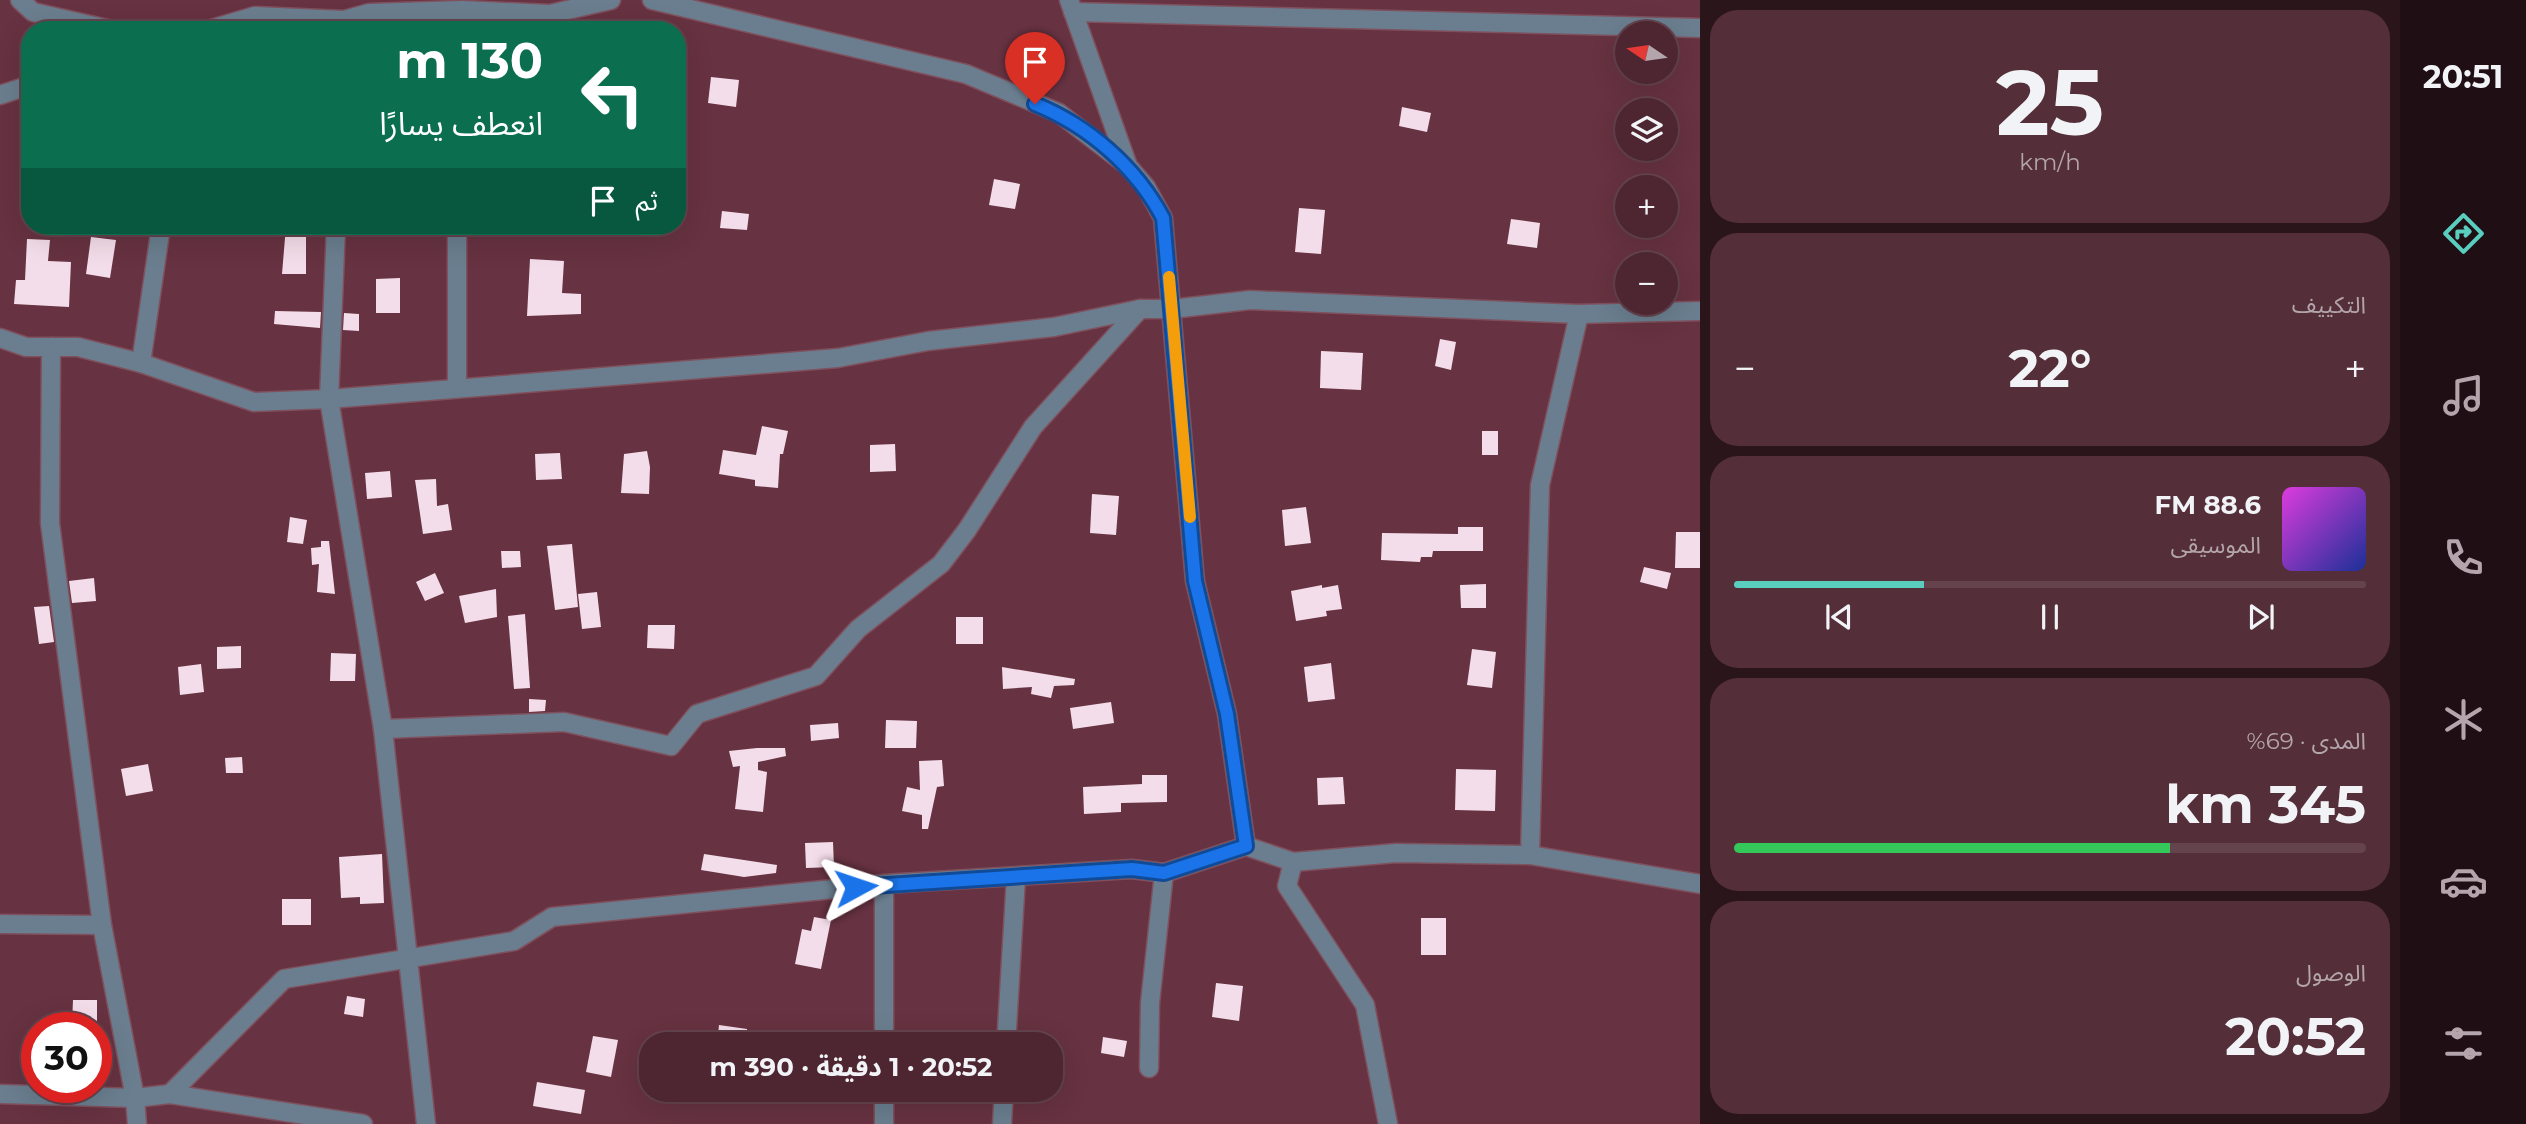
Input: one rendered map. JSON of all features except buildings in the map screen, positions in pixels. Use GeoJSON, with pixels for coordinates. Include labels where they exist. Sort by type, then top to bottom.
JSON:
{"type":"FeatureCollection","features":[{"type":"Feature","properties":{"kind":"street"},"geometry":{"type":"LineString","coordinates":[[20,0],[33,12],[72,21]]}},
{"type":"Feature","properties":{"kind":"street"},"geometry":{"type":"LineString","coordinates":[[352,21],[369,13],[462,10],[550,14],[611,0]]}},
{"type":"Feature","properties":{"kind":"street"},"geometry":{"type":"LineString","coordinates":[[652,0],[966,74],[1059,113],[1128,166],[1146,187],[1163,218],[1195,581],[1227,714],[1246,846]]}},
{"type":"Feature","properties":{"kind":"street"},"geometry":{"type":"LineString","coordinates":[[1128,166],[1071,6],[1699,24]]}},
{"type":"Feature","properties":{"kind":"street"},"geometry":{"type":"LineString","coordinates":[[462,10],[462,21]]}},
{"type":"Feature","properties":{"kind":"street"},"geometry":{"type":"LineString","coordinates":[[238,21],[255,16],[304,21]]}},
{"type":"Feature","properties":{"kind":"street"},"geometry":{"type":"LineString","coordinates":[[0,95],[21,88]]}},
{"type":"Feature","properties":{"kind":"street"},"geometry":{"type":"LineString","coordinates":[[141,363],[160,235]]}},
{"type":"Feature","properties":{"kind":"street"},"geometry":{"type":"LineString","coordinates":[[336,235],[329,399],[383,729],[426,1124]]}},
{"type":"Feature","properties":{"kind":"street"},"geometry":{"type":"LineString","coordinates":[[457,235],[457,387]]}},
{"type":"Feature","properties":{"kind":"street"},"geometry":{"type":"LineString","coordinates":[[0,338],[26,347],[78,347],[141,363],[254,402],[329,399],[838,358],[928,341],[1054,327],[1140,309],[1172,309],[1250,300],[1579,314],[1700,311]]}},
{"type":"Feature","properties":{"kind":"street"},"geometry":{"type":"LineString","coordinates":[[383,729],[564,722],[671,746],[697,714],[816,676],[858,629],[942,564],[1033,427],[1140,309]]}},
{"type":"Feature","properties":{"kind":"street"},"geometry":{"type":"LineString","coordinates":[[1530,855],[1539,485],[1579,314]]}},
{"type":"Feature","properties":{"kind":"street"},"geometry":{"type":"LineString","coordinates":[[51,347],[50,523],[103,925],[135,1098],[136,1124]]}},
{"type":"Feature","properties":{"kind":"street"},"geometry":{"type":"LineString","coordinates":[[170,1094],[284,979],[513,941],[552,917],[884,884],[1132,869],[1164,873],[1246,846],[1293,862],[1396,853],[1530,855],[1700,884]]}},
{"type":"Feature","properties":{"kind":"street"},"geometry":{"type":"LineString","coordinates":[[1293,862],[1287,887],[1365,1005],[1388,1124]]}},
{"type":"Feature","properties":{"kind":"street"},"geometry":{"type":"LineString","coordinates":[[1149,1068],[1150,1003],[1164,873]]}},
{"type":"Feature","properties":{"kind":"street"},"geometry":{"type":"LineString","coordinates":[[1007,1032],[1016,877]]}},
{"type":"Feature","properties":{"kind":"street"},"geometry":{"type":"LineString","coordinates":[[884,884],[884,1032]]}},
{"type":"Feature","properties":{"kind":"street"},"geometry":{"type":"LineString","coordinates":[[0,924],[103,925]]}},
{"type":"Feature","properties":{"kind":"street"},"geometry":{"type":"LineString","coordinates":[[0,1094],[135,1098],[170,1094],[363,1124]]}},
{"type":"Feature","properties":{"kind":"street"},"geometry":{"type":"LineString","coordinates":[[884,1102],[884,1124]]}},
{"type":"Feature","properties":{"kind":"street"},"geometry":{"type":"LineString","coordinates":[[1002,1124],[1003,1102]]}},
{"type":"Feature","properties":{"kind":"slow traffic"},"geometry":{"type":"LineString","coordinates":[[1169,277],[1190,517]]}},
{"type":"Feature","properties":{"kind":"route"},"geometry":{"type":"LineString","coordinates":[[856,887],[1132,869],[1164,873],[1246,846],[1227,714],[1195,581],[1163,218],[1146,187],[1128,166],[1059,113],[1035,104]]}}]}
